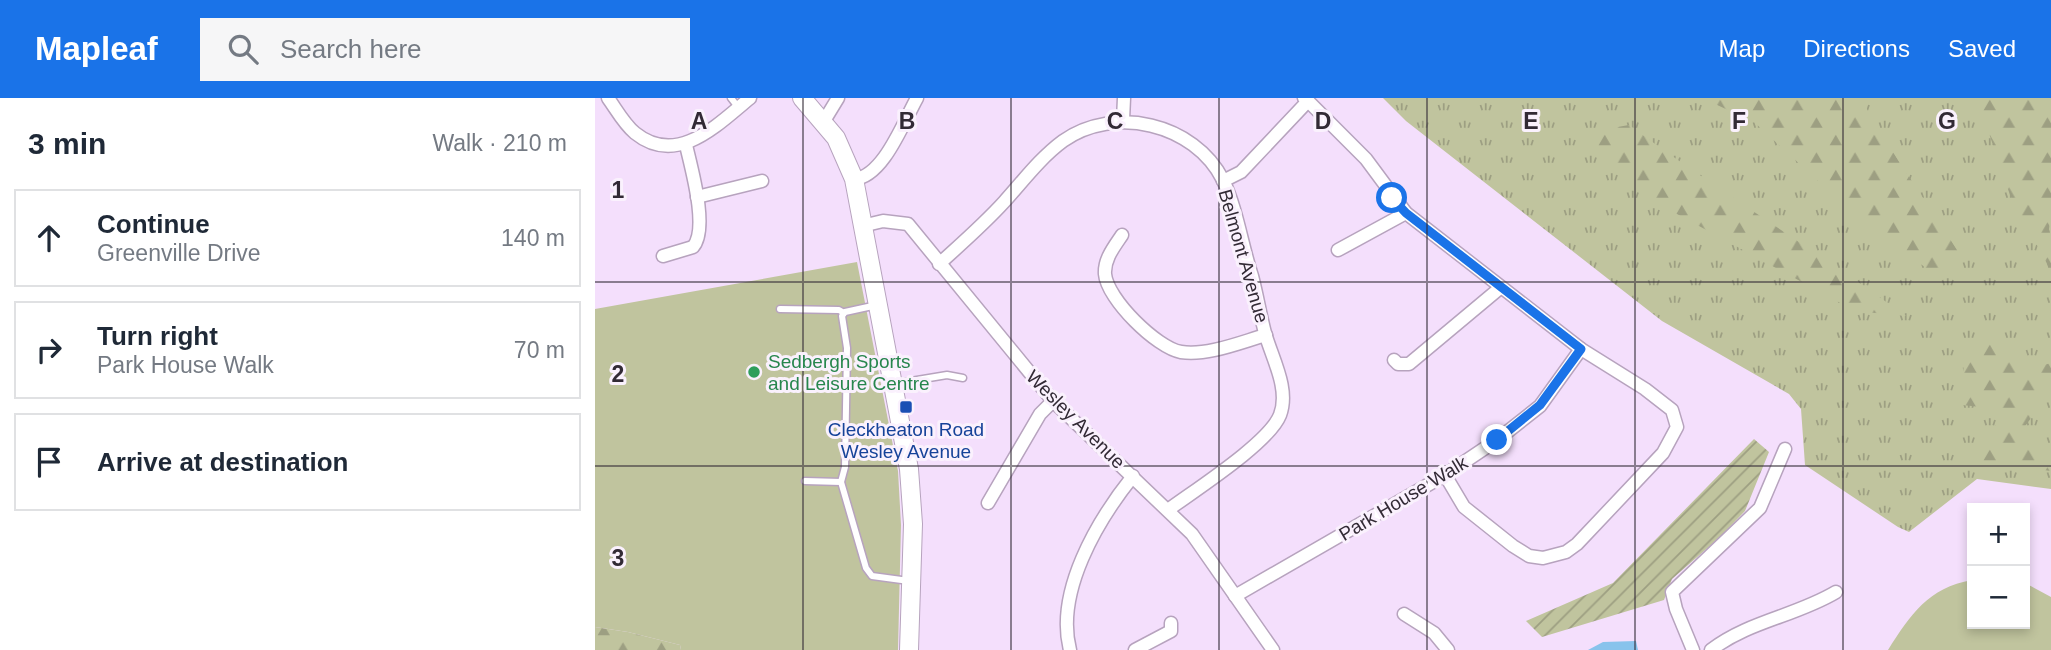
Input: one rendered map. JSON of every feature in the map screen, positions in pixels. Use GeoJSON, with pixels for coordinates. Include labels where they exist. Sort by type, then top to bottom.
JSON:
{"type":"FeatureCollection","features":[{"type":"Feature","properties":{"kind":"street"},"geometry":{"type":"LineString","coordinates":[[608,98],[632,131],[645,140],[662,146],[686,145],[735,103],[750,98]]}},
{"type":"Feature","properties":{"kind":"street"},"geometry":{"type":"LineString","coordinates":[[802,98],[836,138],[854,179],[909,469],[913,524],[909,650]]}},
{"type":"Feature","properties":{"kind":"street"},"geometry":{"type":"LineString","coordinates":[[824,121],[838,98]]}},
{"type":"Feature","properties":{"kind":"street"},"geometry":{"type":"LineString","coordinates":[[854,179],[867,178],[877,169],[917,98]]}},
{"type":"Feature","properties":{"kind":"street"},"geometry":{"type":"LineString","coordinates":[[1123,120],[1124,98]]}},
{"type":"Feature","properties":{"kind":"street"},"geometry":{"type":"LineString","coordinates":[[1223,181],[1241,172],[1306,100],[1366,159],[1406,213],[1581,349],[1663,403],[1672,411],[1677,427],[1663,453],[1577,544],[1554,556],[1529,556],[1464,507],[1445,475]]}},
{"type":"Feature","properties":{"kind":"street","name":"Belmont Avenue"},"geometry":{"type":"LineString","coordinates":[[939,264],[1064,140],[1091,128],[1123,120],[1156,125],[1189,143],[1210,162],[1223,181],[1283,398],[1275,425],[1269,433],[1168,510]]}},
{"type":"Feature","properties":{"kind":"street"},"geometry":{"type":"LineString","coordinates":[[663,256],[693,247],[697,242],[697,197],[686,145]]}},
{"type":"Feature","properties":{"kind":"street"},"geometry":{"type":"LineString","coordinates":[[697,197],[762,181]]}},
{"type":"Feature","properties":{"kind":"street"},"geometry":{"type":"LineString","coordinates":[[1338,250],[1406,213]]}},
{"type":"Feature","properties":{"kind":"street","name":"Wesley Avenue"},"geometry":{"type":"LineString","coordinates":[[862,226],[883,221],[908,223],[1053,401],[1192,534],[1273,650]]}},
{"type":"Feature","properties":{"kind":"street"},"geometry":{"type":"LineString","coordinates":[[1122,235],[1108,257],[1105,272],[1108,288],[1161,345],[1182,352],[1216,348],[1266,335]]}},
{"type":"Feature","properties":{"kind":"street"},"geometry":{"type":"LineString","coordinates":[[1394,360],[1398,365],[1409,364],[1500,288]]}},
{"type":"Feature","properties":{"kind":"street","name":"Park House Walk"},"geometry":{"type":"LineString","coordinates":[[1235,596],[1445,475],[1540,405],[1581,349]]}},
{"type":"Feature","properties":{"kind":"street"},"geometry":{"type":"LineString","coordinates":[[988,503],[1040,414],[1053,401]]}},
{"type":"Feature","properties":{"kind":"street"},"geometry":{"type":"LineString","coordinates":[[1693,650],[1675,610],[1672,592],[1760,508],[1785,449]]}},
{"type":"Feature","properties":{"kind":"street"},"geometry":{"type":"LineString","coordinates":[[1070,650],[1065,623],[1070,584],[1116,497],[1133,476]]}},
{"type":"Feature","properties":{"kind":"street"},"geometry":{"type":"LineString","coordinates":[[1711,650],[1757,623],[1811,607],[1836,592]]}},
{"type":"Feature","properties":{"kind":"street"},"geometry":{"type":"LineString","coordinates":[[1404,614],[1434,633],[1448,650]]}},
{"type":"Feature","properties":{"kind":"street"},"geometry":{"type":"LineString","coordinates":[[1135,650],[1165,637],[1171,631],[1171,623]]}},
{"type":"Feature","properties":{"kind":"lane"},"geometry":{"type":"LineString","coordinates":[[780,309],[839,310],[844,313],[877,305]]}},
{"type":"Feature","properties":{"kind":"lane"},"geometry":{"type":"LineString","coordinates":[[844,313],[841,323],[847,348],[845,467],[841,482],[866,568],[872,576],[911,581]]}},
{"type":"Feature","properties":{"kind":"lane"},"geometry":{"type":"LineString","coordinates":[[891,384],[947,375],[963,378]]}},
{"type":"Feature","properties":{"kind":"lane"},"geometry":{"type":"LineString","coordinates":[[805,481],[841,482]]}},
{"type":"Feature","properties":{"kind":"green space"},"geometry":{"type":"Polygon","coordinates":[[[1383,98],[2051,98],[2051,489],[1977,479],[1909,532],[1898,527],[1805,465],[1801,409],[1789,394],[1662,321],[1406,121],[1383,98]]]}},
{"type":"Feature","properties":{"kind":"green space"},"geometry":{"type":"Polygon","coordinates":[[[1702,98],[1865,98],[1868,114],[1963,259],[1944,279],[1881,239],[1754,122],[1702,98]]]}},
{"type":"Feature","properties":{"kind":"green space"},"geometry":{"type":"Polygon","coordinates":[[[1977,98],[2051,98],[2051,212],[2046,255],[2051,260],[2051,271],[2010,195],[1977,98]]]}},
{"type":"Feature","properties":{"kind":"green space"},"geometry":{"type":"Polygon","coordinates":[[[1629,125],[1906,316],[1855,311],[1666,208],[1578,134],[1629,125]]]}},
{"type":"Feature","properties":{"kind":"green space"},"geometry":{"type":"Polygon","coordinates":[[[857,262],[898,471],[901,525],[898,650],[681,650],[680,645],[595,627],[595,309],[857,262]]]}},
{"type":"Feature","properties":{"kind":"green space"},"geometry":{"type":"Polygon","coordinates":[[[1987,340],[2033,368],[2051,363],[2051,391],[2023,429],[2051,461],[2051,471],[1964,459],[2010,410],[1962,405],[1964,355],[1987,340]]]}},
{"type":"Feature","properties":{"kind":"green space"},"geometry":{"type":"Polygon","coordinates":[[[1754,439],[1769,452],[1745,511],[1672,579],[1664,600],[1542,637],[1526,621],[1613,583],[1754,439]]]}},
{"type":"Feature","properties":{"kind":"green space"},"geometry":{"type":"Polygon","coordinates":[[[1967,581],[1967,629],[2030,629],[2030,586],[2051,597],[2051,650],[1888,650],[1922,604],[1944,589],[1967,581]]]}},
{"type":"Feature","properties":{"kind":"green space"},"geometry":{"type":"Polygon","coordinates":[[[595,627],[680,645],[681,650],[595,650],[595,627]]]}},
{"type":"Feature","properties":{"kind":"water"},"geometry":{"type":"Polygon","coordinates":[[[1636,641],[1638,650],[1588,650],[1603,642],[1636,641]]]}},
{"type":"Feature","properties":{"kind":"place","name":"Sedbergh Sports and Leisure Centre"},"geometry":{"type":"Point","coordinates":[754,372]}},
{"type":"Feature","properties":{"kind":"place","name":"Cleckheaton Road Wesley Avenue"},"geometry":{"type":"Point","coordinates":[906,407]}},
{"type":"Feature","properties":{"kind":"route"},"geometry":{"type":"LineString","coordinates":[[1392,198],[1406,213],[1581,349],[1540,405],[1497,440]]}}]}
